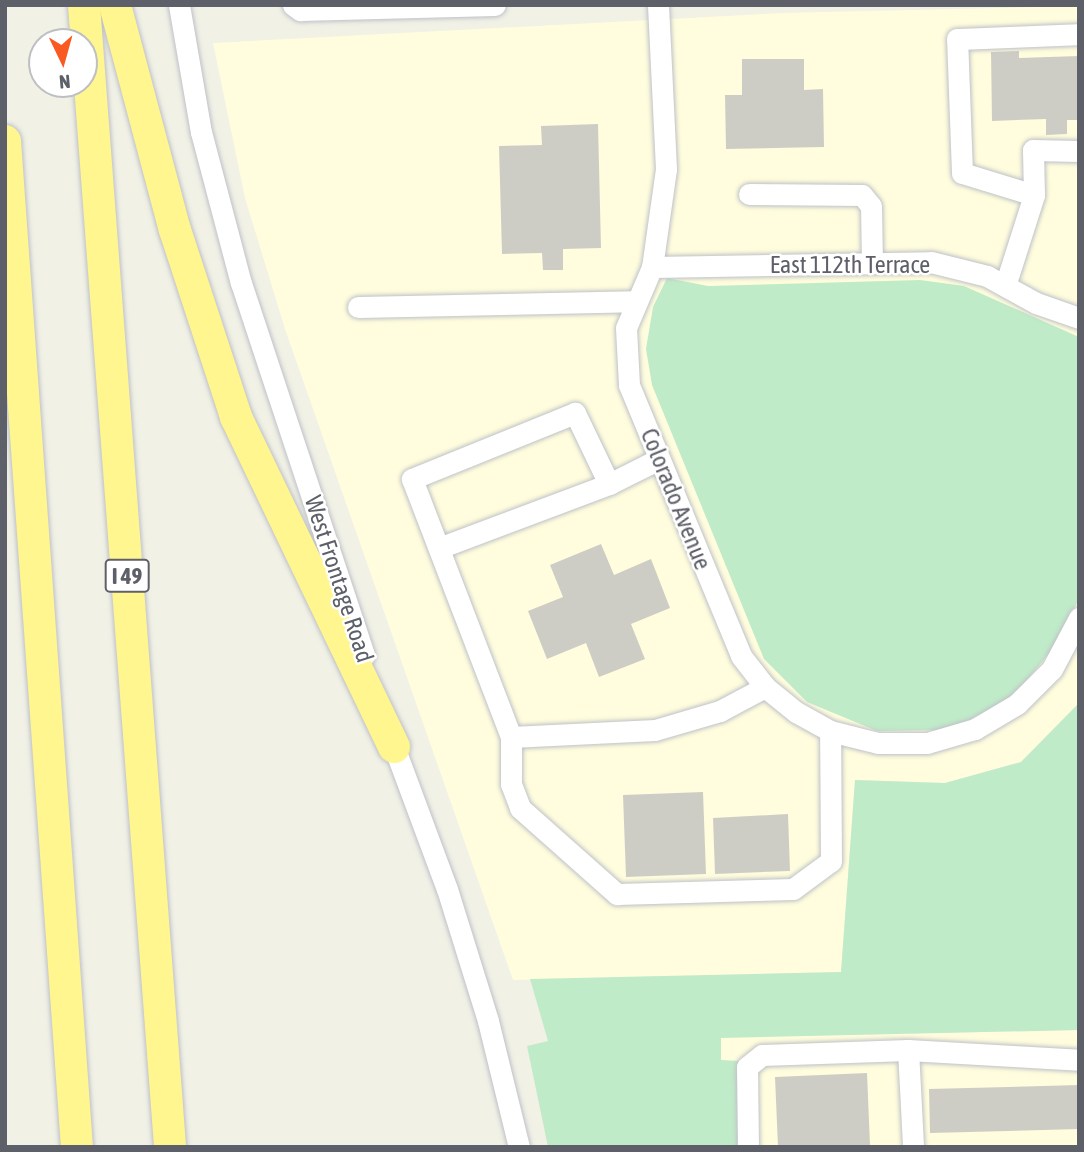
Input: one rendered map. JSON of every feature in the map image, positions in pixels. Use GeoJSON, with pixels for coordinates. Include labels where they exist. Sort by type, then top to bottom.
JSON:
{"type":"FeatureCollection","features":[{"type":"Feature","properties":{"kind":"highway","name":"I 49"},"geometry":{"type":"LineString","coordinates":[[84,5],[170,1147]]}},
{"type":"Feature","properties":{"kind":"highway"},"geometry":{"type":"LineString","coordinates":[[115,5],[175,230],[236,417],[394,747]]}},
{"type":"Feature","properties":{"kind":"highway"},"geometry":{"type":"LineString","coordinates":[[5,141],[77,1147]]}},
{"type":"Feature","properties":{"kind":"street","name":"West Frontage Road"},"geometry":{"type":"LineString","coordinates":[[178,5],[201,132],[241,283],[394,747],[447,889],[498,1058],[519,1147]]}},
{"type":"Feature","properties":{"kind":"street"},"geometry":{"type":"LineString","coordinates":[[293,5],[300,10],[495,5]]}},
{"type":"Feature","properties":{"kind":"street","name":"Colorado Avenue"},"geometry":{"type":"LineString","coordinates":[[658,5],[666,169],[652,267],[635,301],[626,328],[629,384],[741,656],[765,687],[796,712],[830,731],[878,743],[927,743],[975,729],[1017,704],[1052,669],[1079,618]]}},
{"type":"Feature","properties":{"kind":"street"},"geometry":{"type":"LineString","coordinates":[[1034,195],[962,173],[957,39],[1079,34]]}},
{"type":"Feature","properties":{"kind":"street"},"geometry":{"type":"LineString","coordinates":[[1005,286],[1034,195],[1033,150],[1079,151]]}},
{"type":"Feature","properties":{"kind":"street"},"geometry":{"type":"LineString","coordinates":[[749,194],[862,195],[872,206],[872,263]]}},
{"type":"Feature","properties":{"kind":"street","name":"East 112th Terrace"},"geometry":{"type":"LineString","coordinates":[[652,267],[932,262],[987,276],[1079,318]]}},
{"type":"Feature","properties":{"kind":"street"},"geometry":{"type":"LineString","coordinates":[[358,307],[635,301]]}},
{"type":"Feature","properties":{"kind":"street"},"geometry":{"type":"LineString","coordinates":[[609,484],[575,413],[412,479],[511,737],[511,784],[520,808],[617,894],[793,889],[831,861],[830,731]]}},
{"type":"Feature","properties":{"kind":"street"},"geometry":{"type":"LineString","coordinates":[[439,548],[609,484],[659,459]]}},
{"type":"Feature","properties":{"kind":"street"},"geometry":{"type":"LineString","coordinates":[[511,737],[655,730],[720,711],[765,687]]}},
{"type":"Feature","properties":{"kind":"street"},"geometry":{"type":"LineString","coordinates":[[908,1050],[913,1147]]}},
{"type":"Feature","properties":{"kind":"street"},"geometry":{"type":"LineString","coordinates":[[748,1147],[747,1067],[762,1055],[908,1050],[1079,1060]]}},
{"type":"Feature","properties":{"kind":"shaded area"},"geometry":{"type":"Polygon","coordinates":[[[1079,6],[1079,703],[1021,762],[945,783],[855,780],[841,972],[513,980],[285,329],[245,198],[213,43],[781,13],[1079,6]]]}},
{"type":"Feature","properties":{"kind":"shaded area"},"geometry":{"type":"Polygon","coordinates":[[[1079,1030],[1079,1147],[570,1147],[548,1041],[1079,1030]]]}},
{"type":"Feature","properties":{"kind":"green space"},"geometry":{"type":"Polygon","coordinates":[[[667,278],[708,286],[920,280],[964,286],[1079,337],[1079,599],[1055,646],[1013,697],[950,730],[877,731],[807,702],[764,659],[652,385],[646,349],[653,307],[667,278]]]}},
{"type":"Feature","properties":{"kind":"green space"},"geometry":{"type":"Polygon","coordinates":[[[1079,703],[1079,1030],[721,1038],[721,1060],[740,1061],[743,1147],[548,1147],[527,1046],[548,1041],[530,979],[841,972],[855,780],[945,783],[1021,762],[1079,703]]]}},
{"type":"Feature","properties":{"kind":"building"},"geometry":{"type":"Polygon","coordinates":[[[1019,51],[1019,58],[1079,56],[1079,120],[1067,120],[1067,134],[1046,135],[1046,119],[992,121],[991,52],[1019,51]]]}},
{"type":"Feature","properties":{"kind":"building"},"geometry":{"type":"Polygon","coordinates":[[[742,59],[804,59],[804,90],[823,89],[824,147],[726,149],[725,95],[742,95],[742,59]]]}},
{"type":"Feature","properties":{"kind":"building"},"geometry":{"type":"Polygon","coordinates":[[[598,124],[601,248],[563,249],[563,270],[543,270],[542,253],[502,254],[499,146],[542,145],[541,126],[598,124]]]}},
{"type":"Feature","properties":{"kind":"building"},"geometry":{"type":"Polygon","coordinates":[[[601,544],[614,575],[651,559],[670,608],[631,624],[645,659],[599,677],[586,643],[547,659],[528,611],[563,597],[550,565],[601,544]]]}},
{"type":"Feature","properties":{"kind":"building"},"geometry":{"type":"Polygon","coordinates":[[[703,792],[706,874],[626,877],[623,795],[703,792]]]}},
{"type":"Feature","properties":{"kind":"building"},"geometry":{"type":"Polygon","coordinates":[[[788,814],[790,871],[715,874],[713,818],[788,814]]]}},
{"type":"Feature","properties":{"kind":"building"},"geometry":{"type":"Polygon","coordinates":[[[867,1073],[870,1145],[778,1147],[775,1077],[867,1073]]]}},
{"type":"Feature","properties":{"kind":"building"},"geometry":{"type":"Polygon","coordinates":[[[1079,1085],[1079,1129],[930,1133],[929,1089],[1079,1085]]]}}]}
